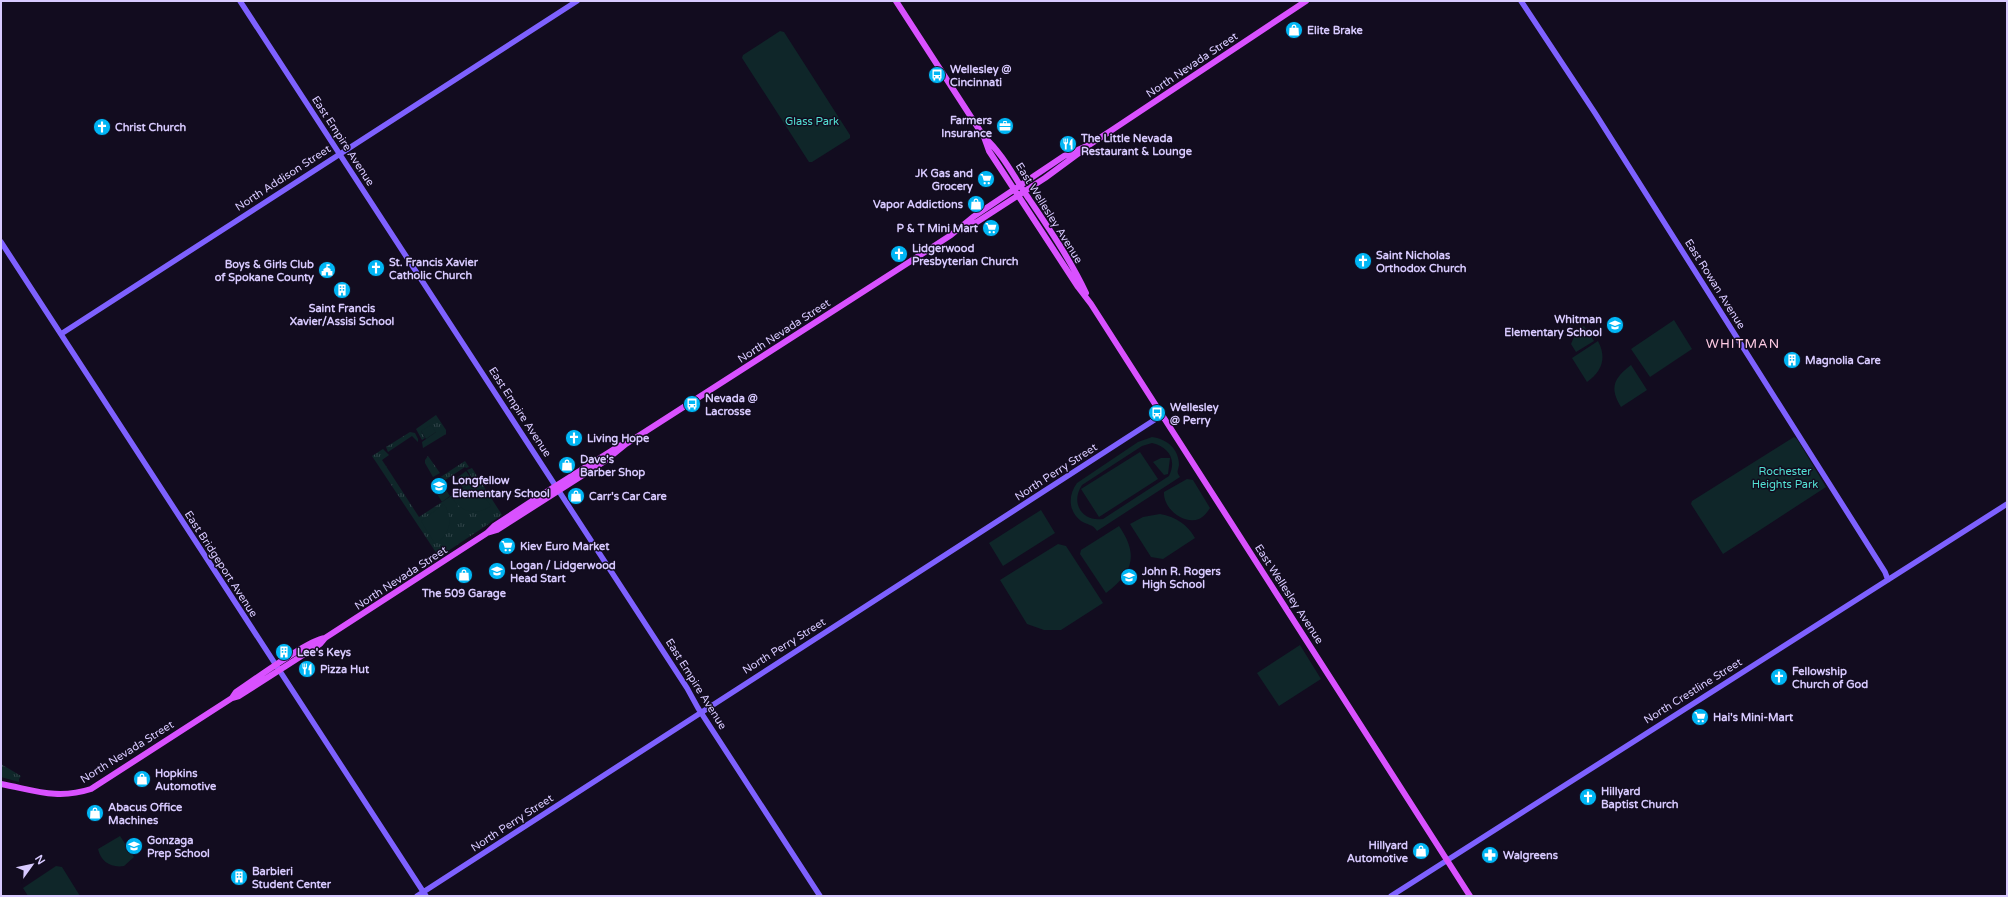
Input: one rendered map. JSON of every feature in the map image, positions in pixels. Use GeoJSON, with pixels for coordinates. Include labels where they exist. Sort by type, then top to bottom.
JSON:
{"type":"FeatureCollection","features":[{"type":"Feature","properties":{"kind":"main road","name":"East Wellesley Avenue"},"geometry":{"type":"LineString","coordinates":[[896,1],[984,137],[989,151],[1078,287],[1091,304],[1470,896]]}},
{"type":"Feature","properties":{"kind":"main road","name":"North Nevada Street"},"geometry":{"type":"LineString","coordinates":[[1,784],[44,794],[62,795],[76,794],[91,789],[232,698],[236,692],[278,668],[317,639],[325,638],[487,534],[497,530],[559,491],[605,461],[626,444],[951,235],[977,222],[1022,188],[1068,162],[1089,144],[1306,1]]}},
{"type":"Feature","properties":{"kind":"main road","name":"East Wellesley Avenue"},"geometry":{"type":"LineString","coordinates":[[984,137],[995,147],[1022,188],[1068,260],[1091,304]]}},
{"type":"Feature","properties":{"kind":"main road","name":"North Nevada Street"},"geometry":{"type":"LineString","coordinates":[[487,534],[494,526],[555,485],[619,446],[626,444]]}},
{"type":"Feature","properties":{"kind":"street","name":"East Empire Avenue"},"geometry":{"type":"LineString","coordinates":[[240,1],[687,688],[700,712],[820,896]]}},
{"type":"Feature","properties":{"kind":"street","name":"North Addison Street"},"geometry":{"type":"LineString","coordinates":[[61,334],[577,1]]}},
{"type":"Feature","properties":{"kind":"street","name":"East Rowan Avenue"},"geometry":{"type":"LineString","coordinates":[[1521,1],[1828,480],[1885,572],[1888,580]]}},
{"type":"Feature","properties":{"kind":"street","name":"East Bridgeport Avenue"},"geometry":{"type":"LineString","coordinates":[[1,242],[424,894]]}},
{"type":"Feature","properties":{"kind":"street","name":"North Perry Street"},"geometry":{"type":"LineString","coordinates":[[417,896],[424,894],[700,712],[1162,415]]}},
{"type":"Feature","properties":{"kind":"street","name":"North Crestline Street"},"geometry":{"type":"LineString","coordinates":[[1391,896],[2007,504]]}},
{"type":"Feature","properties":{"kind":"green space","name":"Glass Park"},"geometry":{"type":"Polygon","coordinates":[[[780,31],[784,32],[850,135],[850,138],[812,162],[809,162],[742,58],[743,55],[780,31]]]}},
{"type":"Feature","properties":{"kind":"green space"},"geometry":{"type":"Polygon","coordinates":[[[1674,320],[1692,349],[1650,377],[1631,349],[1674,320]]]}},
{"type":"Feature","properties":{"kind":"green space"},"geometry":{"type":"Polygon","coordinates":[[[1584,326],[1594,341],[1576,352],[1571,344],[1577,330],[1584,326]]]}},
{"type":"Feature","properties":{"kind":"green space"},"geometry":{"type":"Polygon","coordinates":[[[1598,341],[1601,347],[1602,364],[1592,378],[1587,382],[1572,358],[1598,341]]]}},
{"type":"Feature","properties":{"kind":"green space"},"geometry":{"type":"Polygon","coordinates":[[[1631,365],[1647,390],[1621,407],[1615,394],[1615,384],[1621,374],[1631,365]]]}},
{"type":"Feature","properties":{"kind":"green space"},"geometry":{"type":"Polygon","coordinates":[[[436,415],[446,430],[446,434],[423,448],[422,442],[436,432],[421,431],[425,438],[422,440],[416,429],[436,415]]]}},
{"type":"Feature","properties":{"kind":"green space"},"geometry":{"type":"Polygon","coordinates":[[[431,425],[436,432],[426,439],[421,431],[431,425]]]}},
{"type":"Feature","properties":{"kind":"green space"},"geometry":{"type":"Polygon","coordinates":[[[410,432],[415,433],[418,442],[412,436],[388,452],[386,447],[410,432]]]}},
{"type":"Feature","properties":{"kind":"green space"},"geometry":{"type":"Polygon","coordinates":[[[1152,437],[1163,440],[1171,446],[1177,454],[1179,465],[1178,473],[1180,477],[1097,531],[1092,526],[1081,521],[1074,513],[1071,498],[1074,488],[1077,483],[1138,442],[1152,437]],[[1152,443],[1142,446],[1082,485],[1077,498],[1080,510],[1089,517],[1103,519],[1169,476],[1172,460],[1167,451],[1152,443]]]}},
{"type":"Feature","properties":{"kind":"green space","name":"Rochester Heights Park"},"geometry":{"type":"Polygon","coordinates":[[[1794,437],[1797,439],[1826,487],[1723,554],[1691,504],[1692,501],[1794,437]]]}},
{"type":"Feature","properties":{"kind":"green space"},"geometry":{"type":"Polygon","coordinates":[[[383,449],[389,455],[382,460],[419,517],[474,481],[467,470],[472,468],[502,515],[439,557],[372,456],[383,449]]]}},
{"type":"Feature","properties":{"kind":"green space"},"geometry":{"type":"Polygon","coordinates":[[[1140,452],[1158,479],[1099,517],[1081,489],[1140,452]]]}},
{"type":"Feature","properties":{"kind":"green space"},"geometry":{"type":"Polygon","coordinates":[[[428,456],[440,473],[433,477],[425,463],[428,456]]]}},
{"type":"Feature","properties":{"kind":"green space"},"geometry":{"type":"Polygon","coordinates":[[[1161,458],[1170,458],[1168,474],[1164,475],[1153,462],[1161,458]]]}},
{"type":"Feature","properties":{"kind":"green space"},"geometry":{"type":"Polygon","coordinates":[[[465,461],[469,467],[465,467],[436,486],[435,484],[439,478],[465,461]]]}},
{"type":"Feature","properties":{"kind":"green space"},"geometry":{"type":"Polygon","coordinates":[[[466,471],[473,481],[463,488],[457,478],[466,471]]]}},
{"type":"Feature","properties":{"kind":"green space"},"geometry":{"type":"Polygon","coordinates":[[[1187,479],[1193,480],[1210,508],[1199,519],[1187,520],[1175,514],[1170,509],[1165,498],[1164,492],[1187,479]]]}},
{"type":"Feature","properties":{"kind":"green space"},"geometry":{"type":"Polygon","coordinates":[[[475,483],[491,506],[475,512],[465,510],[460,507],[452,498],[475,483]]]}},
{"type":"Feature","properties":{"kind":"green space"},"geometry":{"type":"Polygon","coordinates":[[[442,484],[450,496],[442,502],[434,489],[442,484]]]}},
{"type":"Feature","properties":{"kind":"green space"},"geometry":{"type":"Polygon","coordinates":[[[444,504],[449,516],[449,526],[444,536],[435,544],[421,521],[444,504]]]}},
{"type":"Feature","properties":{"kind":"green space"},"geometry":{"type":"Polygon","coordinates":[[[1041,510],[1055,533],[1003,566],[989,543],[1041,510]]]}},
{"type":"Feature","properties":{"kind":"green space"},"geometry":{"type":"Polygon","coordinates":[[[1160,514],[1176,519],[1185,525],[1195,538],[1163,559],[1151,557],[1130,524],[1143,517],[1160,514]]]}},
{"type":"Feature","properties":{"kind":"green space"},"geometry":{"type":"Polygon","coordinates":[[[1119,526],[1129,546],[1131,555],[1130,563],[1122,578],[1106,593],[1080,554],[1081,550],[1119,526]]]}},
{"type":"Feature","properties":{"kind":"green space"},"geometry":{"type":"Polygon","coordinates":[[[1058,544],[1066,546],[1103,603],[1061,630],[1044,630],[1027,624],[1000,580],[1058,544]]]}},
{"type":"Feature","properties":{"kind":"green space"},"geometry":{"type":"Polygon","coordinates":[[[1300,645],[1321,679],[1279,706],[1257,673],[1300,645]]]}},
{"type":"Feature","properties":{"kind":"green space"},"geometry":{"type":"Polygon","coordinates":[[[1,764],[21,776],[19,782],[1,777],[1,764]]]}},
{"type":"Feature","properties":{"kind":"green space"},"geometry":{"type":"Polygon","coordinates":[[[120,836],[134,857],[124,866],[115,866],[104,861],[99,854],[98,849],[120,836]]]}},
{"type":"Feature","properties":{"kind":"green space"},"geometry":{"type":"Polygon","coordinates":[[[56,866],[62,867],[80,896],[28,896],[23,888],[56,866]]]}},
{"type":"Feature","properties":{"kind":"place","name":"Elite Brake"},"geometry":{"type":"Point","coordinates":[1294,30]}},
{"type":"Feature","properties":{"kind":"place","name":"Wellesley @ Cincinnati"},"geometry":{"type":"Point","coordinates":[937,75]}},
{"type":"Feature","properties":{"kind":"place","name":"Farmers Insurance"},"geometry":{"type":"Point","coordinates":[1005,126]}},
{"type":"Feature","properties":{"kind":"place","name":"Christ Church"},"geometry":{"type":"Point","coordinates":[102,127]}},
{"type":"Feature","properties":{"kind":"place","name":"The Little Nevada Restaurant & Lounge"},"geometry":{"type":"Point","coordinates":[1068,144]}},
{"type":"Feature","properties":{"kind":"place","name":"JK Gas and Grocery"},"geometry":{"type":"Point","coordinates":[986,179]}},
{"type":"Feature","properties":{"kind":"place","name":"Vapor Addictions"},"geometry":{"type":"Point","coordinates":[976,204]}},
{"type":"Feature","properties":{"kind":"place","name":"P & T Mini Mart"},"geometry":{"type":"Point","coordinates":[991,228]}},
{"type":"Feature","properties":{"kind":"place","name":"Lidgerwood Presbyterian Church"},"geometry":{"type":"Point","coordinates":[899,254]}},
{"type":"Feature","properties":{"kind":"place","name":"Saint Nicholas Orthodox Church"},"geometry":{"type":"Point","coordinates":[1363,261]}},
{"type":"Feature","properties":{"kind":"place","name":"St. Francis Xavier Catholic Church"},"geometry":{"type":"Point","coordinates":[376,268]}},
{"type":"Feature","properties":{"kind":"place","name":"Boys & Girls Club of Spokane County"},"geometry":{"type":"Point","coordinates":[327,270]}},
{"type":"Feature","properties":{"kind":"place","name":"Saint Francis Xavier/Assisi School"},"geometry":{"type":"Point","coordinates":[342,290]}},
{"type":"Feature","properties":{"kind":"place","name":"Whitman Elementary School"},"geometry":{"type":"Point","coordinates":[1615,325]}},
{"type":"Feature","properties":{"kind":"place","name":"Magnolia Care"},"geometry":{"type":"Point","coordinates":[1792,360]}},
{"type":"Feature","properties":{"kind":"place","name":"Nevada @ Lacrosse"},"geometry":{"type":"Point","coordinates":[692,404]}},
{"type":"Feature","properties":{"kind":"place","name":"Wellesley @ Perry"},"geometry":{"type":"Point","coordinates":[1157,413]}},
{"type":"Feature","properties":{"kind":"place","name":"Living Hope"},"geometry":{"type":"Point","coordinates":[574,438]}},
{"type":"Feature","properties":{"kind":"place","name":"Dave's Barber Shop"},"geometry":{"type":"Point","coordinates":[567,465]}},
{"type":"Feature","properties":{"kind":"place","name":"Longfellow Elementary School"},"geometry":{"type":"Point","coordinates":[439,486]}},
{"type":"Feature","properties":{"kind":"place","name":"Carr's Car Care"},"geometry":{"type":"Point","coordinates":[576,496]}},
{"type":"Feature","properties":{"kind":"place","name":"Kiev Euro Market"},"geometry":{"type":"Point","coordinates":[507,546]}},
{"type":"Feature","properties":{"kind":"place","name":"Logan / Lidgerwood Head Start"},"geometry":{"type":"Point","coordinates":[497,571]}},
{"type":"Feature","properties":{"kind":"place","name":"The 509 Garage"},"geometry":{"type":"Point","coordinates":[464,575]}},
{"type":"Feature","properties":{"kind":"place","name":"John R. Rogers High School"},"geometry":{"type":"Point","coordinates":[1129,577]}},
{"type":"Feature","properties":{"kind":"place","name":"Lee's Keys"},"geometry":{"type":"Point","coordinates":[284,652]}},
{"type":"Feature","properties":{"kind":"place","name":"Pizza Hut"},"geometry":{"type":"Point","coordinates":[307,669]}},
{"type":"Feature","properties":{"kind":"place","name":"Fellowship Church of God"},"geometry":{"type":"Point","coordinates":[1779,677]}},
{"type":"Feature","properties":{"kind":"place","name":"Hai's Mini-Mart"},"geometry":{"type":"Point","coordinates":[1700,717]}},
{"type":"Feature","properties":{"kind":"place","name":"Hopkins Automotive"},"geometry":{"type":"Point","coordinates":[142,779]}},
{"type":"Feature","properties":{"kind":"place","name":"Hillyard Baptist Church"},"geometry":{"type":"Point","coordinates":[1588,797]}},
{"type":"Feature","properties":{"kind":"place","name":"Abacus Office Machines"},"geometry":{"type":"Point","coordinates":[95,813]}},
{"type":"Feature","properties":{"kind":"place","name":"Gonzaga Prep School"},"geometry":{"type":"Point","coordinates":[134,846]}},
{"type":"Feature","properties":{"kind":"place","name":"Hillyard Automotive"},"geometry":{"type":"Point","coordinates":[1421,851]}},
{"type":"Feature","properties":{"kind":"place","name":"Walgreens"},"geometry":{"type":"Point","coordinates":[1490,855]}},
{"type":"Feature","properties":{"kind":"place","name":"Barbieri Student Center"},"geometry":{"type":"Point","coordinates":[239,877]}},
{"type":"Feature","properties":{"kind":"district","name":"WHITMAN"},"geometry":{"type":"Point","coordinates":[1743,344]}}]}
